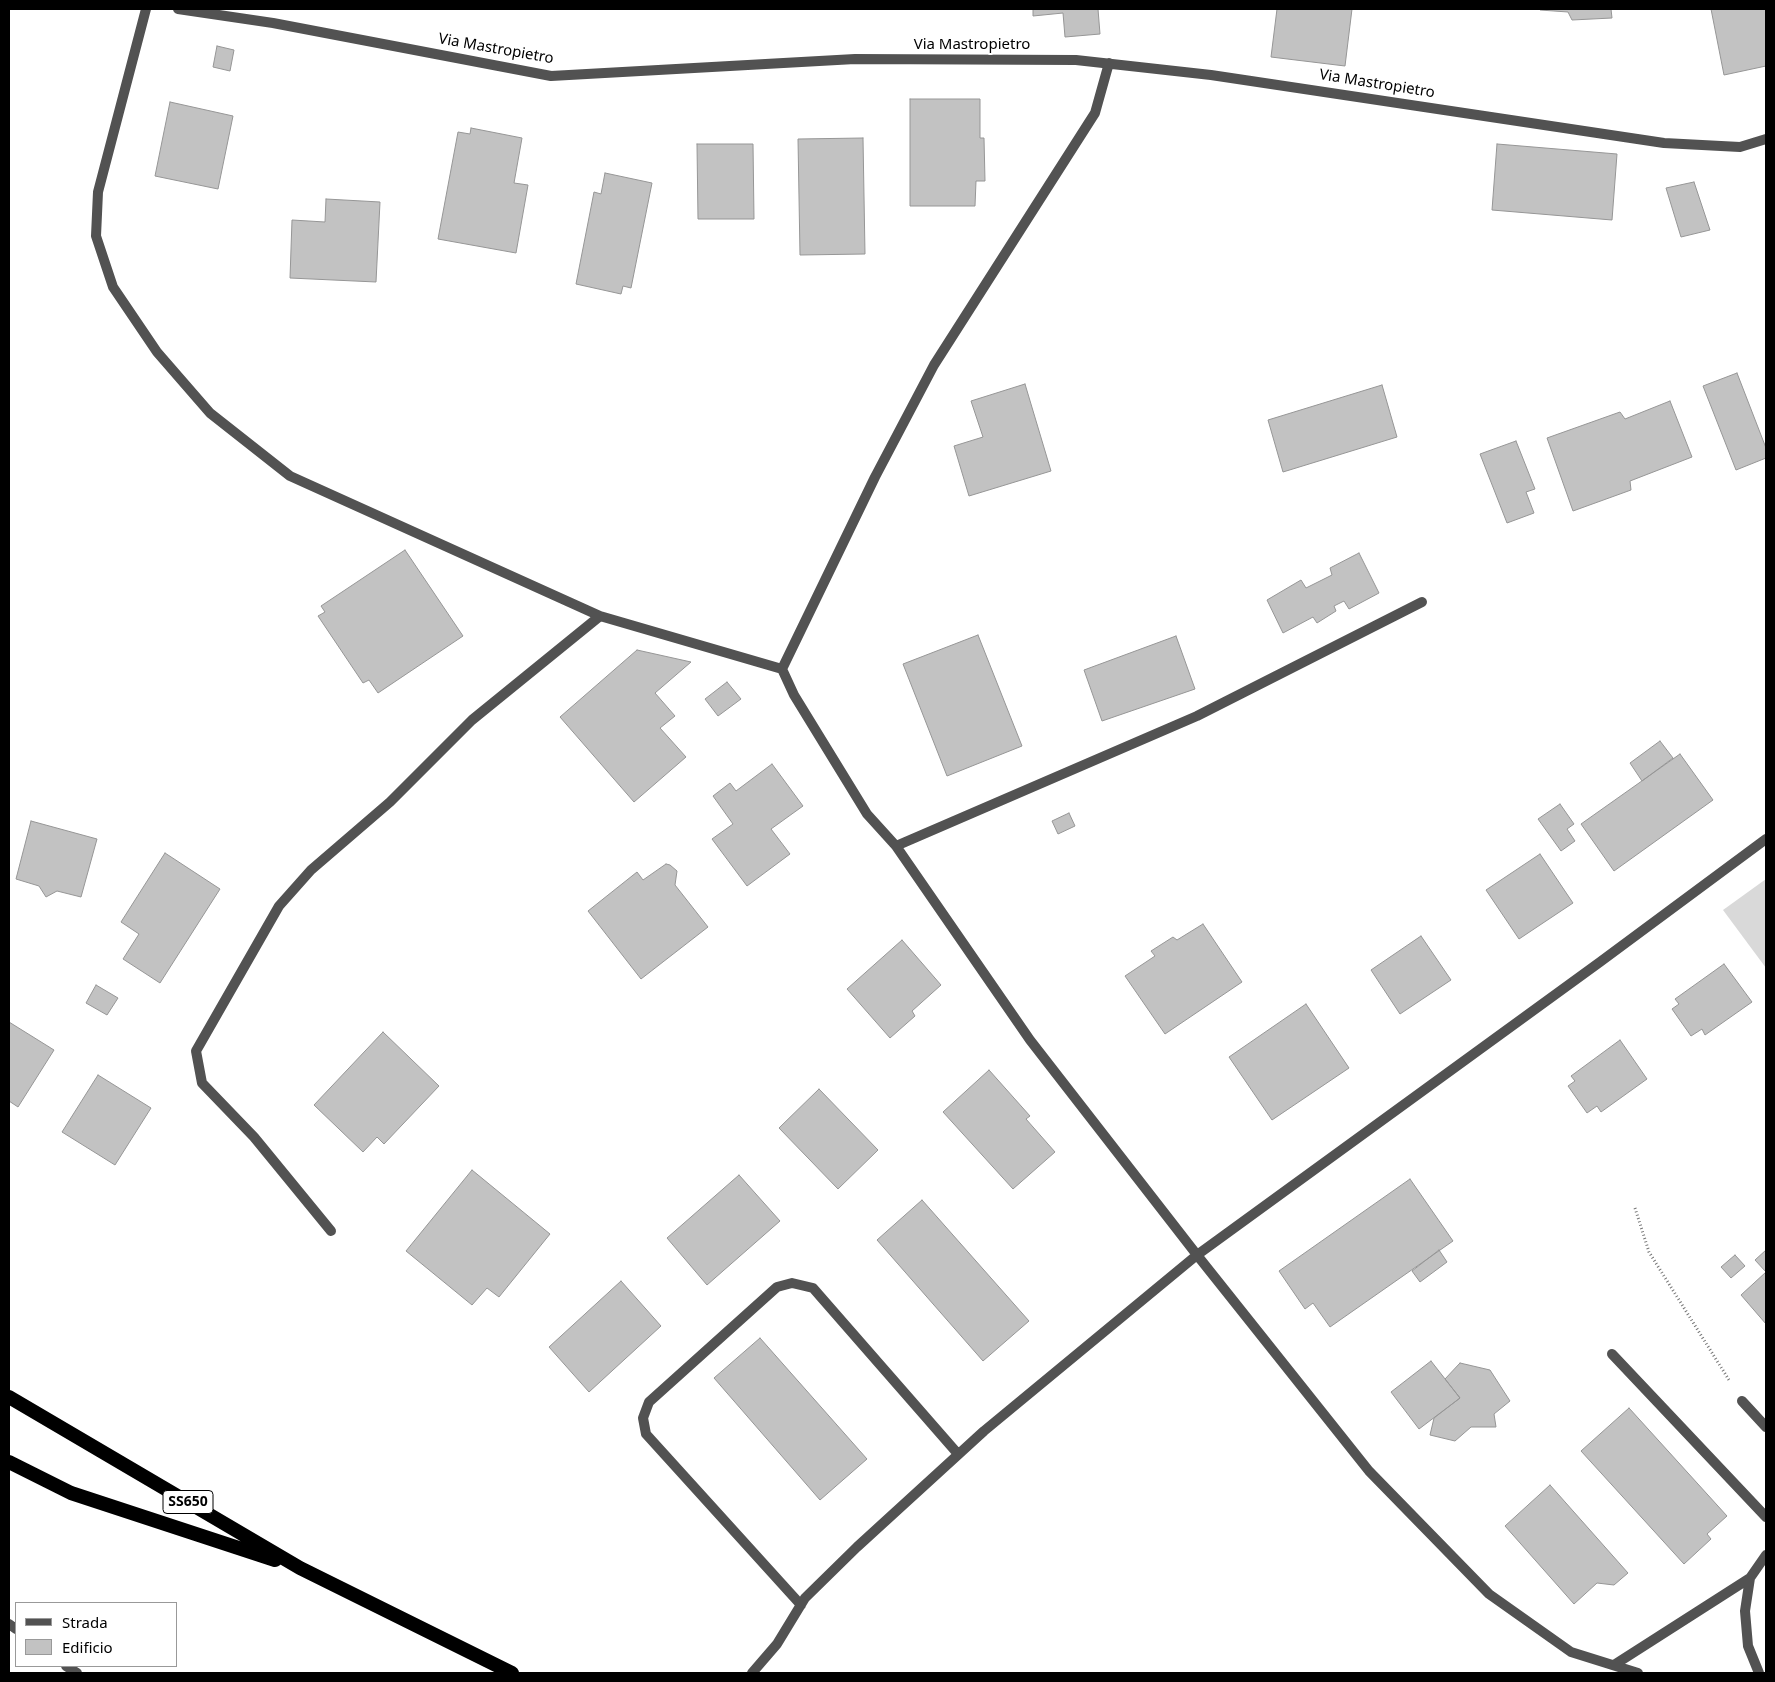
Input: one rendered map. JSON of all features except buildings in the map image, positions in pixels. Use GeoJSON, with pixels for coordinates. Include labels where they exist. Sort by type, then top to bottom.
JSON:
{"type":"FeatureCollection","features":[{"type":"Feature","properties":{"kind":"highway"},"geometry":{"type":"LineString","coordinates":[[9,1386],[76,1436]]}},
{"type":"Feature","properties":{"kind":"highway","name":"SS650"},"geometry":{"type":"LineString","coordinates":[[9,1397],[300,1568],[512,1673]]}},
{"type":"Feature","properties":{"kind":"highway"},"geometry":{"type":"LineString","coordinates":[[9,1462],[70,1493],[300,1568]]}},
{"type":"Feature","properties":{"kind":"street"},"geometry":{"type":"LineString","coordinates":[[146,9],[98,192],[96,236],[113,287],[157,352],[210,413],[290,476],[600,616],[782,669],[794,695],[868,814],[896,846],[1030,1040],[1197,1255],[1369,1471],[1489,1594],[1571,1652],[1638,1673]]}},
{"type":"Feature","properties":{"kind":"street","name":"Via Mastropietro"},"geometry":{"type":"LineString","coordinates":[[178,9],[273,24],[551,76],[855,59],[1076,60],[1211,75],[1664,143],[1740,147],[1766,139]]}},
{"type":"Feature","properties":{"kind":"street"},"geometry":{"type":"LineString","coordinates":[[782,669],[875,477],[934,365],[1095,113],[1109,64]]}},
{"type":"Feature","properties":{"kind":"street"},"geometry":{"type":"LineString","coordinates":[[896,846],[1197,716],[1422,602]]}},
{"type":"Feature","properties":{"kind":"street"},"geometry":{"type":"LineString","coordinates":[[331,1231],[254,1137],[202,1083],[196,1051],[279,906],[311,870],[390,802],[472,720],[600,616]]}},
{"type":"Feature","properties":{"kind":"street"},"geometry":{"type":"LineString","coordinates":[[752,1673],[777,1644],[805,1598],[857,1547],[984,1431],[1197,1255],[1766,839]]}},
{"type":"Feature","properties":{"kind":"street"},"geometry":{"type":"LineString","coordinates":[[801,1605],[646,1434],[643,1418],[650,1402],[777,1287],[792,1283],[813,1288],[958,1454]]}},
{"type":"Feature","properties":{"kind":"street"},"geometry":{"type":"LineString","coordinates":[[1612,1354],[1766,1517]]}},
{"type":"Feature","properties":{"kind":"street"},"geometry":{"type":"LineString","coordinates":[[1742,1401],[1766,1427]]}},
{"type":"Feature","properties":{"kind":"street"},"geometry":{"type":"LineString","coordinates":[[1614,1665],[1750,1578],[1766,1555]]}},
{"type":"Feature","properties":{"kind":"street"},"geometry":{"type":"LineString","coordinates":[[1750,1578],[1745,1611],[1748,1646],[1759,1673]]}},
{"type":"Feature","properties":{"kind":"path"},"geometry":{"type":"LineString","coordinates":[[1635,1208],[1649,1252],[1742,1401]]}},
{"type":"Feature","properties":{"kind":"shaded area"},"geometry":{"type":"Polygon","coordinates":[[[1766,879],[1766,968],[1723,910],[1766,879]]]}}]}
